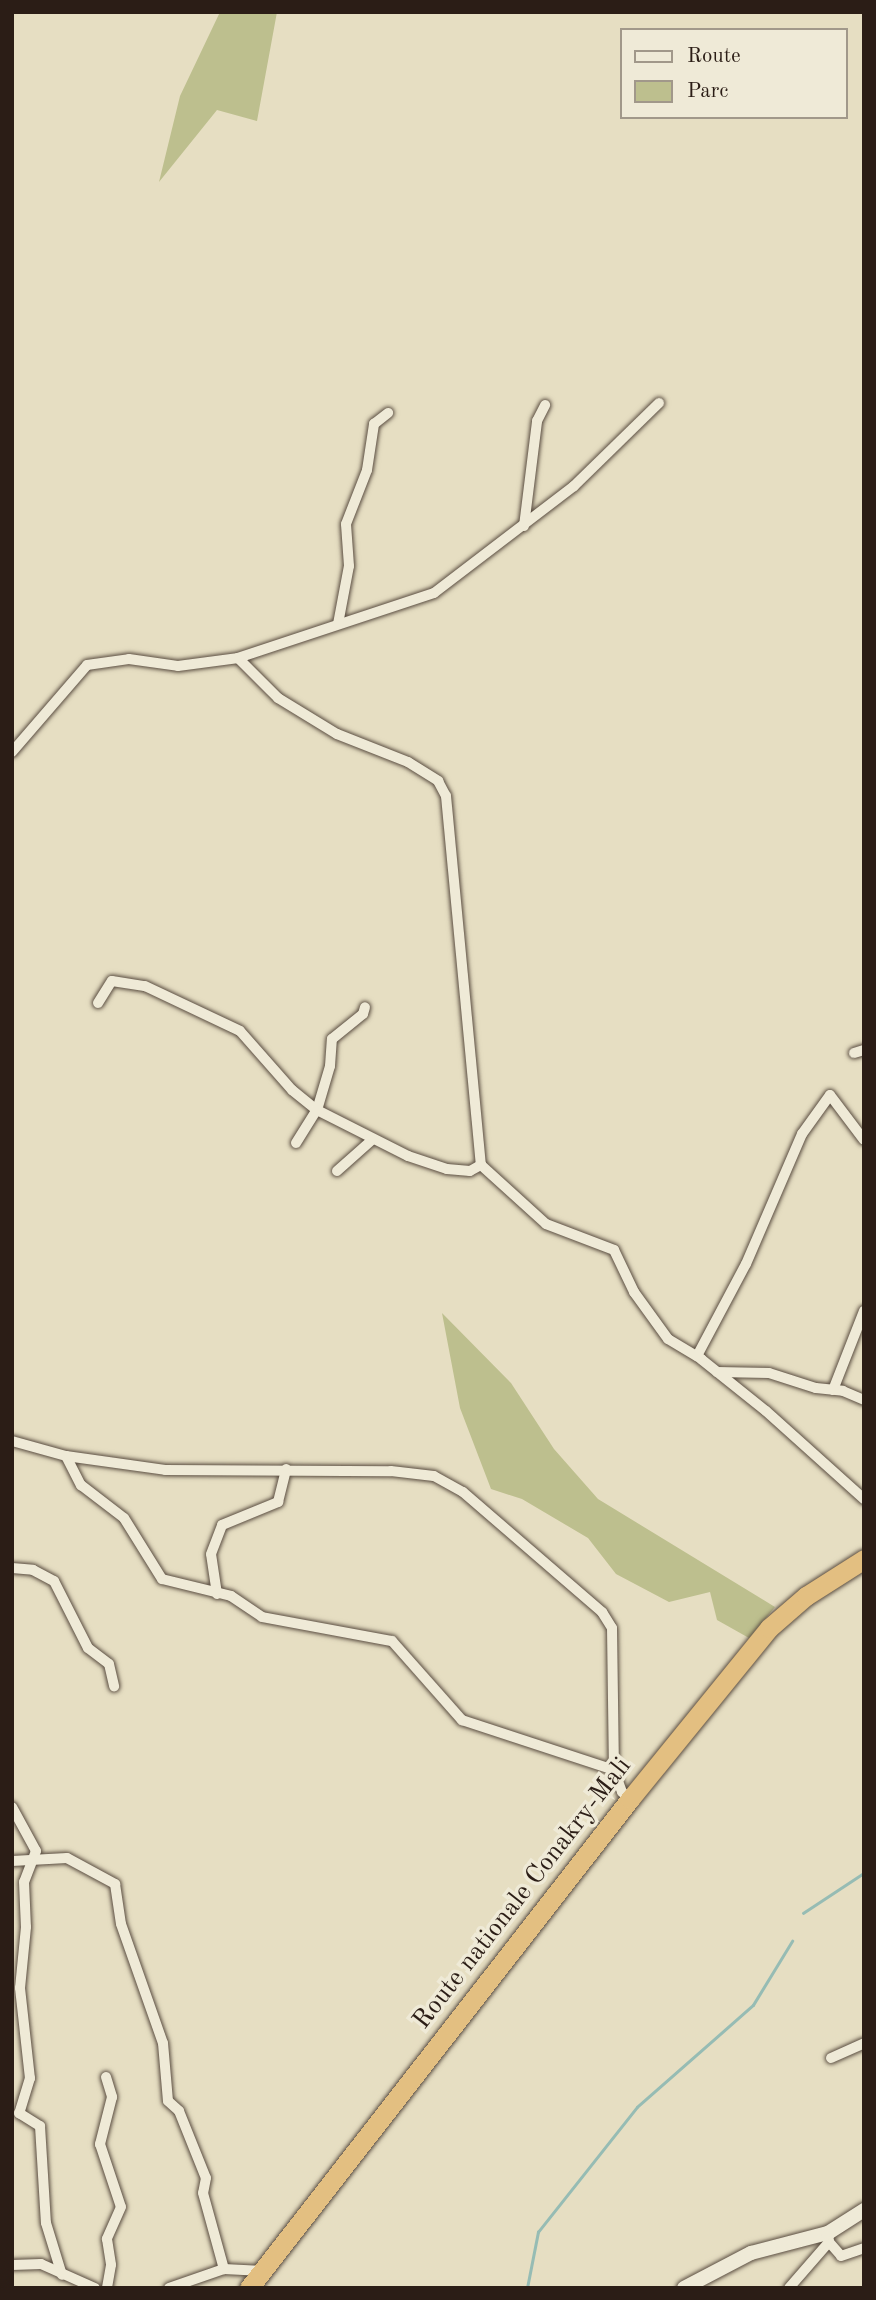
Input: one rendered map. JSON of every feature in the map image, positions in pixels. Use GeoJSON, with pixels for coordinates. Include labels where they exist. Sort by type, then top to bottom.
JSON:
{"type":"FeatureCollection","features":[{"type":"Feature","properties":{"kind":"highway","name":"Route nationale Conakry-Mali"},"geometry":{"type":"LineString","coordinates":[[250,2288],[630,1799],[769,1628],[806,1596],[864,1559]]}},
{"type":"Feature","properties":{"kind":"street"},"geometry":{"type":"LineString","coordinates":[[12,752],[87,665],[129,659],[178,666],[238,658],[434,593],[574,486],[659,403]]}},
{"type":"Feature","properties":{"kind":"street"},"geometry":{"type":"LineString","coordinates":[[524,526],[537,421],[545,405]]}},
{"type":"Feature","properties":{"kind":"street"},"geometry":{"type":"LineString","coordinates":[[338,624],[349,566],[346,524],[367,470],[374,424],[388,413]]}},
{"type":"Feature","properties":{"kind":"street"},"geometry":{"type":"LineString","coordinates":[[238,658],[278,698],[337,734],[408,762],[438,781],[446,796],[481,1165],[546,1224],[614,1250],[634,1292],[668,1339],[718,1372],[864,1499]]}},
{"type":"Feature","properties":{"kind":"street"},"geometry":{"type":"LineString","coordinates":[[98,1003],[111,981],[145,986],[240,1031],[292,1090],[317,1110],[373,1139],[447,1168],[470,1171],[481,1165]]}},
{"type":"Feature","properties":{"kind":"street"},"geometry":{"type":"LineString","coordinates":[[296,1143],[317,1110],[330,1066],[332,1039],[363,1014],[365,1007]]}},
{"type":"Feature","properties":{"kind":"street"},"geometry":{"type":"LineString","coordinates":[[697,1356],[746,1264],[802,1134],[830,1095],[864,1140]]}},
{"type":"Feature","properties":{"kind":"street"},"geometry":{"type":"LineString","coordinates":[[337,1171],[373,1139]]}},
{"type":"Feature","properties":{"kind":"street"},"geometry":{"type":"LineString","coordinates":[[833,1390],[864,1311]]}},
{"type":"Feature","properties":{"kind":"street"},"geometry":{"type":"LineString","coordinates":[[718,1372],[769,1373],[864,1401]]}},
{"type":"Feature","properties":{"kind":"street"},"geometry":{"type":"LineString","coordinates":[[12,1441],[66,1456],[165,1470],[286,1469],[434,1476],[463,1492],[602,1612],[612,1628],[615,1647],[614,1770],[622,1792],[630,1799]]}},
{"type":"Feature","properties":{"kind":"street"},"geometry":{"type":"LineString","coordinates":[[66,1456],[81,1485],[124,1518],[162,1579],[231,1596],[262,1616],[392,1641],[462,1720],[614,1770]]}},
{"type":"Feature","properties":{"kind":"street"},"geometry":{"type":"LineString","coordinates":[[217,1594],[211,1554],[222,1525],[278,1502],[286,1469]]}},
{"type":"Feature","properties":{"kind":"street"},"geometry":{"type":"LineString","coordinates":[[12,1568],[33,1570],[54,1581],[88,1648],[109,1664],[114,1686]]}},
{"type":"Feature","properties":{"kind":"street"},"geometry":{"type":"LineString","coordinates":[[12,1807],[36,1851],[24,1882],[26,1927],[20,1988],[30,2078],[19,2113],[40,2126],[46,2223],[62,2275]]}},
{"type":"Feature","properties":{"kind":"street"},"geometry":{"type":"LineString","coordinates":[[12,1861],[67,1858],[115,1884],[121,1924],[163,2043],[168,2101],[179,2111],[205,2178],[203,2193],[224,2269]]}},
{"type":"Feature","properties":{"kind":"street"},"geometry":{"type":"LineString","coordinates":[[831,2058],[864,2043]]}},
{"type":"Feature","properties":{"kind":"street"},"geometry":{"type":"LineString","coordinates":[[106,2077],[112,2097],[100,2144],[121,2207],[107,2239],[111,2265],[107,2288]]}},
{"type":"Feature","properties":{"kind":"street"},"geometry":{"type":"LineString","coordinates":[[789,2288],[829,2237],[864,2210]]}},
{"type":"Feature","properties":{"kind":"street"},"geometry":{"type":"LineString","coordinates":[[829,2237],[841,2256],[864,2248]]}},
{"type":"Feature","properties":{"kind":"street"},"geometry":{"type":"LineString","coordinates":[[684,2288],[751,2253],[829,2237]]}},
{"type":"Feature","properties":{"kind":"street"},"geometry":{"type":"LineString","coordinates":[[12,2265],[41,2264],[76,2284],[95,2288]]}},
{"type":"Feature","properties":{"kind":"street"},"geometry":{"type":"LineString","coordinates":[[169,2288],[224,2269],[263,2271]]}},
{"type":"Feature","properties":{"kind":"green space"},"geometry":{"type":"Polygon","coordinates":[[[220,12],[277,12],[257,121],[217,110],[159,182],[180,96],[220,12]]]}},
{"type":"Feature","properties":{"kind":"green space"},"geometry":{"type":"Polygon","coordinates":[[[442,1313],[511,1383],[554,1449],[598,1499],[775,1607],[749,1638],[717,1620],[710,1592],[669,1602],[616,1574],[588,1538],[522,1499],[491,1489],[460,1408],[442,1313]]]}},
{"type":"Feature","properties":{"kind":"waterway"},"geometry":{"type":"LineString","coordinates":[[803,1913],[864,1873]]}},
{"type":"Feature","properties":{"kind":"waterway"},"geometry":{"type":"LineString","coordinates":[[527,2288],[538,2232],[637,2107],[753,2005],[792,1941]]}}]}
